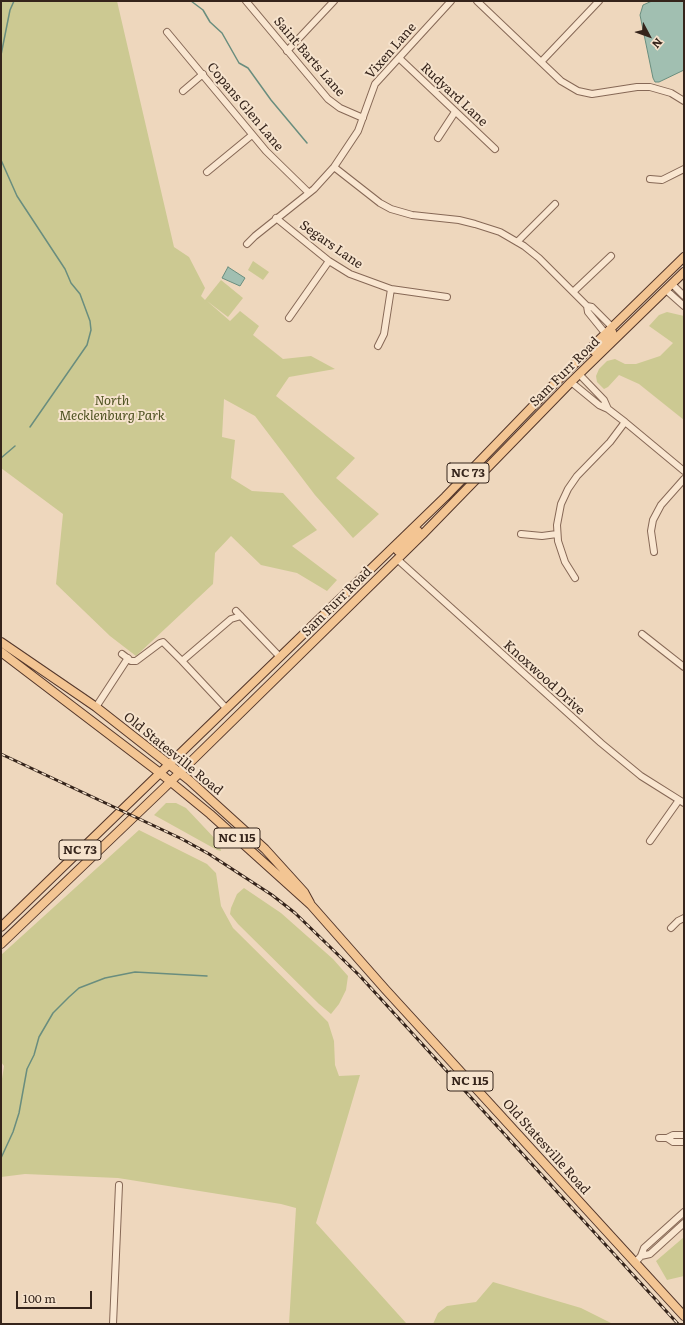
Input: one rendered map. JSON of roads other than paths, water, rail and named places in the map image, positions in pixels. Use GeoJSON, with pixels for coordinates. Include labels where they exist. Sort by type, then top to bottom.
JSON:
{"type":"FeatureCollection","features":[{"type":"Feature","properties":{"kind":"main road","name":"Sam Furr Road"},"geometry":{"type":"LineString","coordinates":[[1,927],[445,497],[605,333],[684,257]]}},
{"type":"Feature","properties":{"kind":"main road"},"geometry":{"type":"LineString","coordinates":[[669,287],[668,281],[684,264]]}},
{"type":"Feature","properties":{"kind":"main road","name":"Sam Furr Road"},"geometry":{"type":"LineString","coordinates":[[1,944],[171,782],[453,505],[544,409],[684,272]]}},
{"type":"Feature","properties":{"kind":"main road"},"geometry":{"type":"LineString","coordinates":[[544,409],[581,366],[610,336],[612,327]]}},
{"type":"Feature","properties":{"kind":"main road"},"geometry":{"type":"LineString","coordinates":[[397,559],[395,556],[398,550],[418,530],[445,497]]}},
{"type":"Feature","properties":{"kind":"main road","name":"Old Statesville Road"},"geometry":{"type":"LineString","coordinates":[[1,642],[96,707],[180,773],[237,822],[265,849],[304,892],[311,905]]}},
{"type":"Feature","properties":{"kind":"main road","name":"Old Statesville Road"},"geometry":{"type":"LineString","coordinates":[[1,652],[160,773],[222,824],[311,905],[385,989],[684,1316]]}},
{"type":"Feature","properties":{"kind":"main road"},"geometry":{"type":"LineString","coordinates":[[19,666],[30,667],[54,684],[75,694]]}},
{"type":"Feature","properties":{"kind":"street","name":"Saint Barts Lane"},"geometry":{"type":"LineString","coordinates":[[246,1],[334,105],[363,118]]}},
{"type":"Feature","properties":{"kind":"street"},"geometry":{"type":"LineString","coordinates":[[287,51],[334,1]]}},
{"type":"Feature","properties":{"kind":"street","name":"Vixen Lane"},"geometry":{"type":"LineString","coordinates":[[247,244],[276,218],[309,193],[334,167],[354,139],[375,84],[451,1]]}},
{"type":"Feature","properties":{"kind":"street"},"geometry":{"type":"LineString","coordinates":[[477,1],[561,81],[585,93],[601,93],[636,87],[650,87],[668,91],[684,102]]}},
{"type":"Feature","properties":{"kind":"street"},"geometry":{"type":"LineString","coordinates":[[541,62],[599,1]]}},
{"type":"Feature","properties":{"kind":"street","name":"Copans Glen Lane"},"geometry":{"type":"LineString","coordinates":[[167,32],[252,135],[275,161],[309,193]]}},
{"type":"Feature","properties":{"kind":"street","name":"Rudyard Lane"},"geometry":{"type":"LineString","coordinates":[[398,58],[495,149]]}},
{"type":"Feature","properties":{"kind":"street"},"geometry":{"type":"LineString","coordinates":[[183,91],[203,74]]}},
{"type":"Feature","properties":{"kind":"street"},"geometry":{"type":"LineString","coordinates":[[438,138],[455,112]]}},
{"type":"Feature","properties":{"kind":"street"},"geometry":{"type":"LineString","coordinates":[[207,172],[252,135]]}},
{"type":"Feature","properties":{"kind":"street"},"geometry":{"type":"LineString","coordinates":[[334,167],[380,203],[391,209],[412,215],[459,220],[475,224],[493,230],[517,242],[540,258],[573,292],[586,306],[588,312],[605,333]]}},
{"type":"Feature","properties":{"kind":"street"},"geometry":{"type":"LineString","coordinates":[[650,179],[662,180],[684,169]]}},
{"type":"Feature","properties":{"kind":"street"},"geometry":{"type":"LineString","coordinates":[[517,242],[555,204]]}},
{"type":"Feature","properties":{"kind":"street","name":"Segars Lane"},"geometry":{"type":"LineString","coordinates":[[276,218],[329,261],[355,277],[391,289],[447,297]]}},
{"type":"Feature","properties":{"kind":"street"},"geometry":{"type":"LineString","coordinates":[[573,292],[611,256]]}},
{"type":"Feature","properties":{"kind":"street"},"geometry":{"type":"LineString","coordinates":[[288,318],[329,261]]}},
{"type":"Feature","properties":{"kind":"street"},"geometry":{"type":"LineString","coordinates":[[669,287],[684,296]]}},
{"type":"Feature","properties":{"kind":"street"},"geometry":{"type":"LineString","coordinates":[[669,287],[684,306]]}},
{"type":"Feature","properties":{"kind":"street"},"geometry":{"type":"LineString","coordinates":[[378,346],[384,334],[391,289]]}},
{"type":"Feature","properties":{"kind":"street"},"geometry":{"type":"LineString","coordinates":[[586,306],[592,307],[612,327]]}},
{"type":"Feature","properties":{"kind":"street"},"geometry":{"type":"LineString","coordinates":[[579,374],[604,400],[608,409]]}},
{"type":"Feature","properties":{"kind":"street"},"geometry":{"type":"LineString","coordinates":[[571,382],[599,405],[608,409],[625,422],[684,471]]}},
{"type":"Feature","properties":{"kind":"street"},"geometry":{"type":"LineString","coordinates":[[575,578],[563,557],[558,534],[559,510],[568,489],[577,476],[610,442],[625,422]]}},
{"type":"Feature","properties":{"kind":"street"},"geometry":{"type":"LineString","coordinates":[[654,552],[651,531],[653,520],[662,505],[684,479]]}},
{"type":"Feature","properties":{"kind":"street"},"geometry":{"type":"LineString","coordinates":[[521,534],[542,536],[558,534]]}},
{"type":"Feature","properties":{"kind":"street","name":"Knoxwood Drive"},"geometry":{"type":"LineString","coordinates":[[397,559],[601,743],[642,776],[681,801]]}},
{"type":"Feature","properties":{"kind":"street"},"geometry":{"type":"LineString","coordinates":[[182,661],[238,614],[280,657]]}},
{"type":"Feature","properties":{"kind":"street"},"geometry":{"type":"LineString","coordinates":[[642,634],[684,667]]}},
{"type":"Feature","properties":{"kind":"street"},"geometry":{"type":"LineString","coordinates":[[122,654],[131,661],[139,660],[151,649],[163,642],[226,708]]}},
{"type":"Feature","properties":{"kind":"street"},"geometry":{"type":"LineString","coordinates":[[96,707],[128,658]]}},
{"type":"Feature","properties":{"kind":"street"},"geometry":{"type":"LineString","coordinates":[[650,840],[681,801]]}},
{"type":"Feature","properties":{"kind":"street"},"geometry":{"type":"LineString","coordinates":[[671,928],[678,921],[684,918]]}},
{"type":"Feature","properties":{"kind":"street"},"geometry":{"type":"LineString","coordinates":[[659,1138],[667,1138],[673,1135],[684,1136]]}},
{"type":"Feature","properties":{"kind":"street"},"geometry":{"type":"LineString","coordinates":[[667,1138],[673,1142],[684,1142]]}},
{"type":"Feature","properties":{"kind":"street"},"geometry":{"type":"LineString","coordinates":[[113,1324],[119,1185]]}},
{"type":"Feature","properties":{"kind":"street"},"geometry":{"type":"LineString","coordinates":[[634,1263],[641,1256],[644,1248],[684,1212]]}},
{"type":"Feature","properties":{"kind":"street"},"geometry":{"type":"LineString","coordinates":[[641,1256],[650,1254],[683,1224],[677,1219]]}},
{"type":"Feature","properties":{"kind":"waterway"},"geometry":{"type":"LineString","coordinates":[[1,55],[10,10],[14,1]]}},
{"type":"Feature","properties":{"kind":"waterway"},"geometry":{"type":"LineString","coordinates":[[191,1],[203,10],[210,22],[222,33],[239,63],[248,68],[271,100],[307,143]]}},
{"type":"Feature","properties":{"kind":"waterway"},"geometry":{"type":"LineString","coordinates":[[1,160],[17,196],[65,269],[71,283],[80,294],[90,321],[91,330],[87,345],[30,427]]}},
{"type":"Feature","properties":{"kind":"waterway"},"geometry":{"type":"LineString","coordinates":[[1,458],[15,446]]}},
{"type":"Feature","properties":{"kind":"waterway"},"geometry":{"type":"LineString","coordinates":[[1,1158],[13,1132],[19,1113],[27,1069],[34,1055],[39,1037],[53,1013],[79,988],[105,978],[135,972],[207,976]]}},
{"type":"Feature","properties":{"kind":"railway"},"geometry":{"type":"LineString","coordinates":[[1,754],[182,839],[209,854],[272,895],[295,913],[359,975],[678,1324]]}},
{"type":"Feature","properties":{"kind":"park label","name":"North Mecklenburg Park"},"geometry":{"type":"Point","coordinates":[112,408]}}]}
